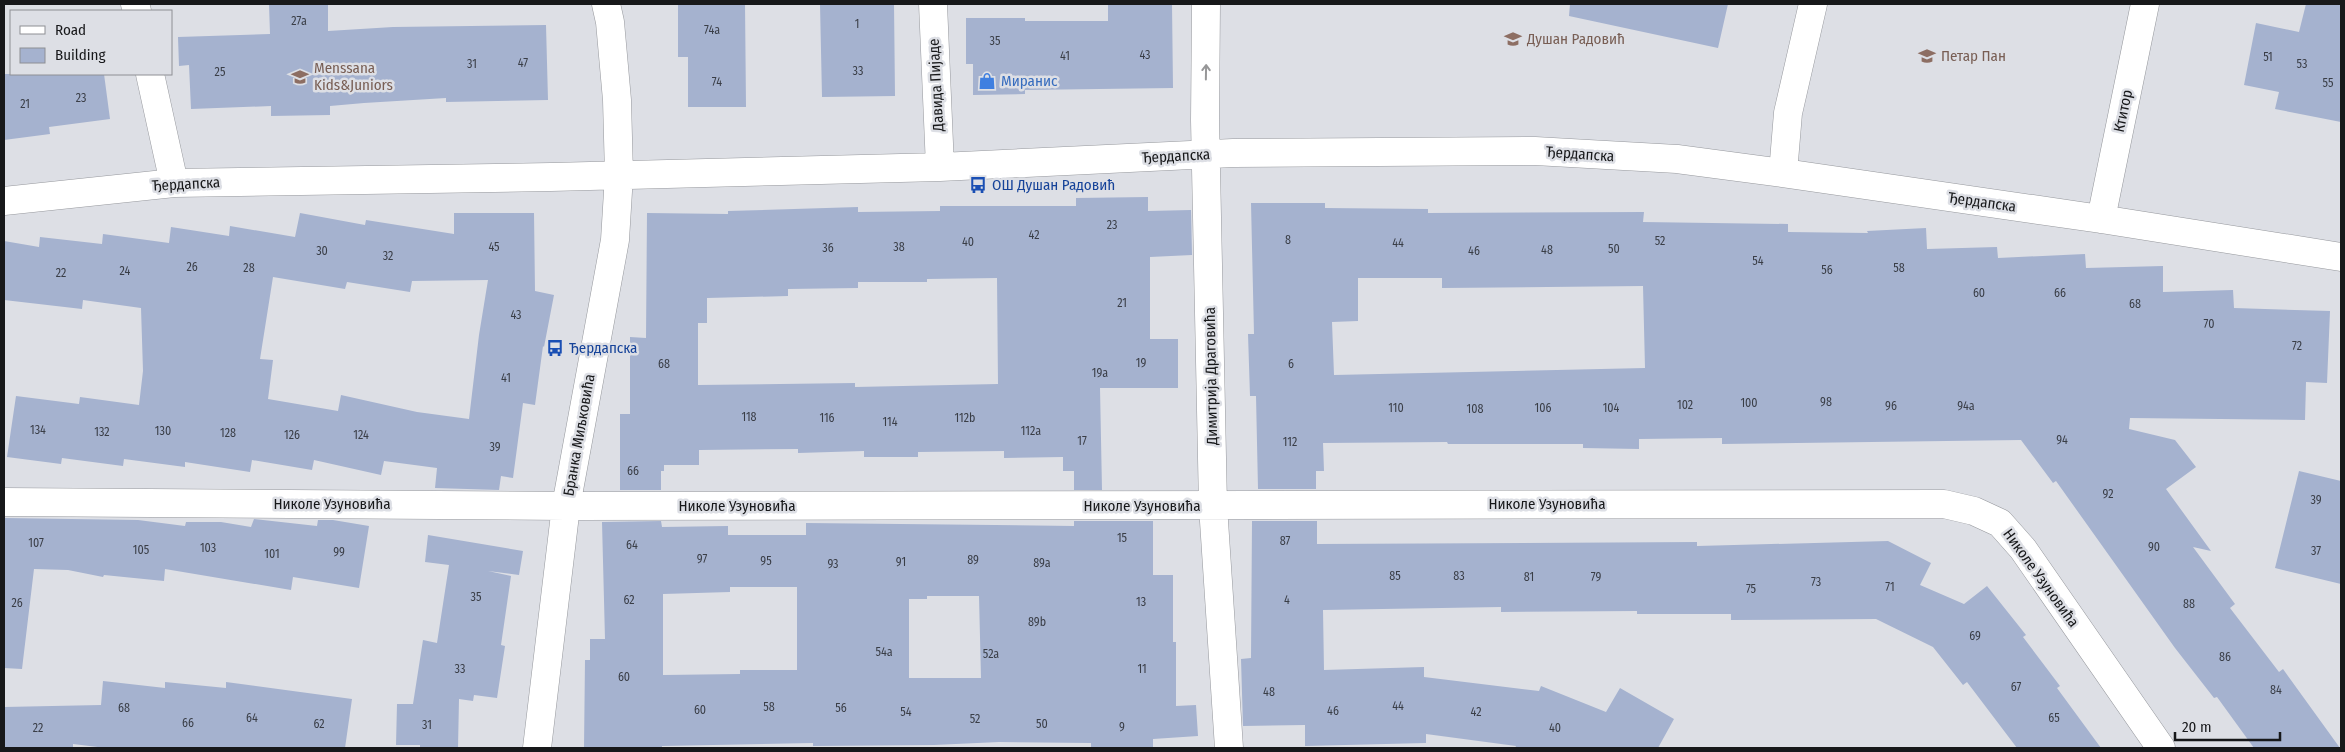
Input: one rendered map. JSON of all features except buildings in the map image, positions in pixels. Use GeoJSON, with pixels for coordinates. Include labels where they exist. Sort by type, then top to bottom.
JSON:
{"type":"FeatureCollection","features":[{"type":"Feature","properties":{"kind":"street","name":"Бранка Миљковића"},"geometry":{"type":"LineString","coordinates":[[537,748],[566,506],[615,240],[619,175],[615,68],[606,4]]}},
{"type":"Feature","properties":{"kind":"street","name":"Давида Пијаде"},"geometry":{"type":"LineString","coordinates":[[933,4],[940,166]]}},
{"type":"Feature","properties":{"kind":"street","name":"Димитрија Драговића"},"geometry":{"type":"LineString","coordinates":[[1206,4],[1206,155],[1213,506],[1229,748]]}},
{"type":"Feature","properties":{"kind":"street"},"geometry":{"type":"LineString","coordinates":[[1783,173],[1788,113],[1813,4]]}},
{"type":"Feature","properties":{"kind":"street","name":"Ктитор"},"geometry":{"type":"LineString","coordinates":[[2101,219],[2145,4]]}},
{"type":"Feature","properties":{"kind":"street"},"geometry":{"type":"LineString","coordinates":[[150,75],[174,183]]}},
{"type":"Feature","properties":{"kind":"street","name":"Ђердапска"},"geometry":{"type":"LineString","coordinates":[[4,201],[174,183],[619,175],[940,166],[1206,155],[1535,151],[1676,160],[1783,173],[2101,219],[2341,257]]}},
{"type":"Feature","properties":{"kind":"street","name":"Николе Узуновића"},"geometry":{"type":"LineString","coordinates":[[4,502],[566,506],[1944,504],[1974,511],[2000,523],[2023,549],[2161,748]]}},
{"type":"Feature","properties":{"kind":"place","name":"Душан Радовић"},"geometry":{"type":"Point","coordinates":[1513,39]}},
{"type":"Feature","properties":{"kind":"place","name":"Петар Пан"},"geometry":{"type":"Point","coordinates":[1927,56]}},
{"type":"Feature","properties":{"kind":"place","name":"Menssana Kids&Juniors"},"geometry":{"type":"Point","coordinates":[300,77]}},
{"type":"Feature","properties":{"kind":"place","name":"Миранис"},"geometry":{"type":"Point","coordinates":[987,81]}},
{"type":"Feature","properties":{"kind":"place","name":"ОШ Душан Радовић"},"geometry":{"type":"Point","coordinates":[978,185]}},
{"type":"Feature","properties":{"kind":"place","name":"Ђердапска"},"geometry":{"type":"Point","coordinates":[555,348]}}]}
